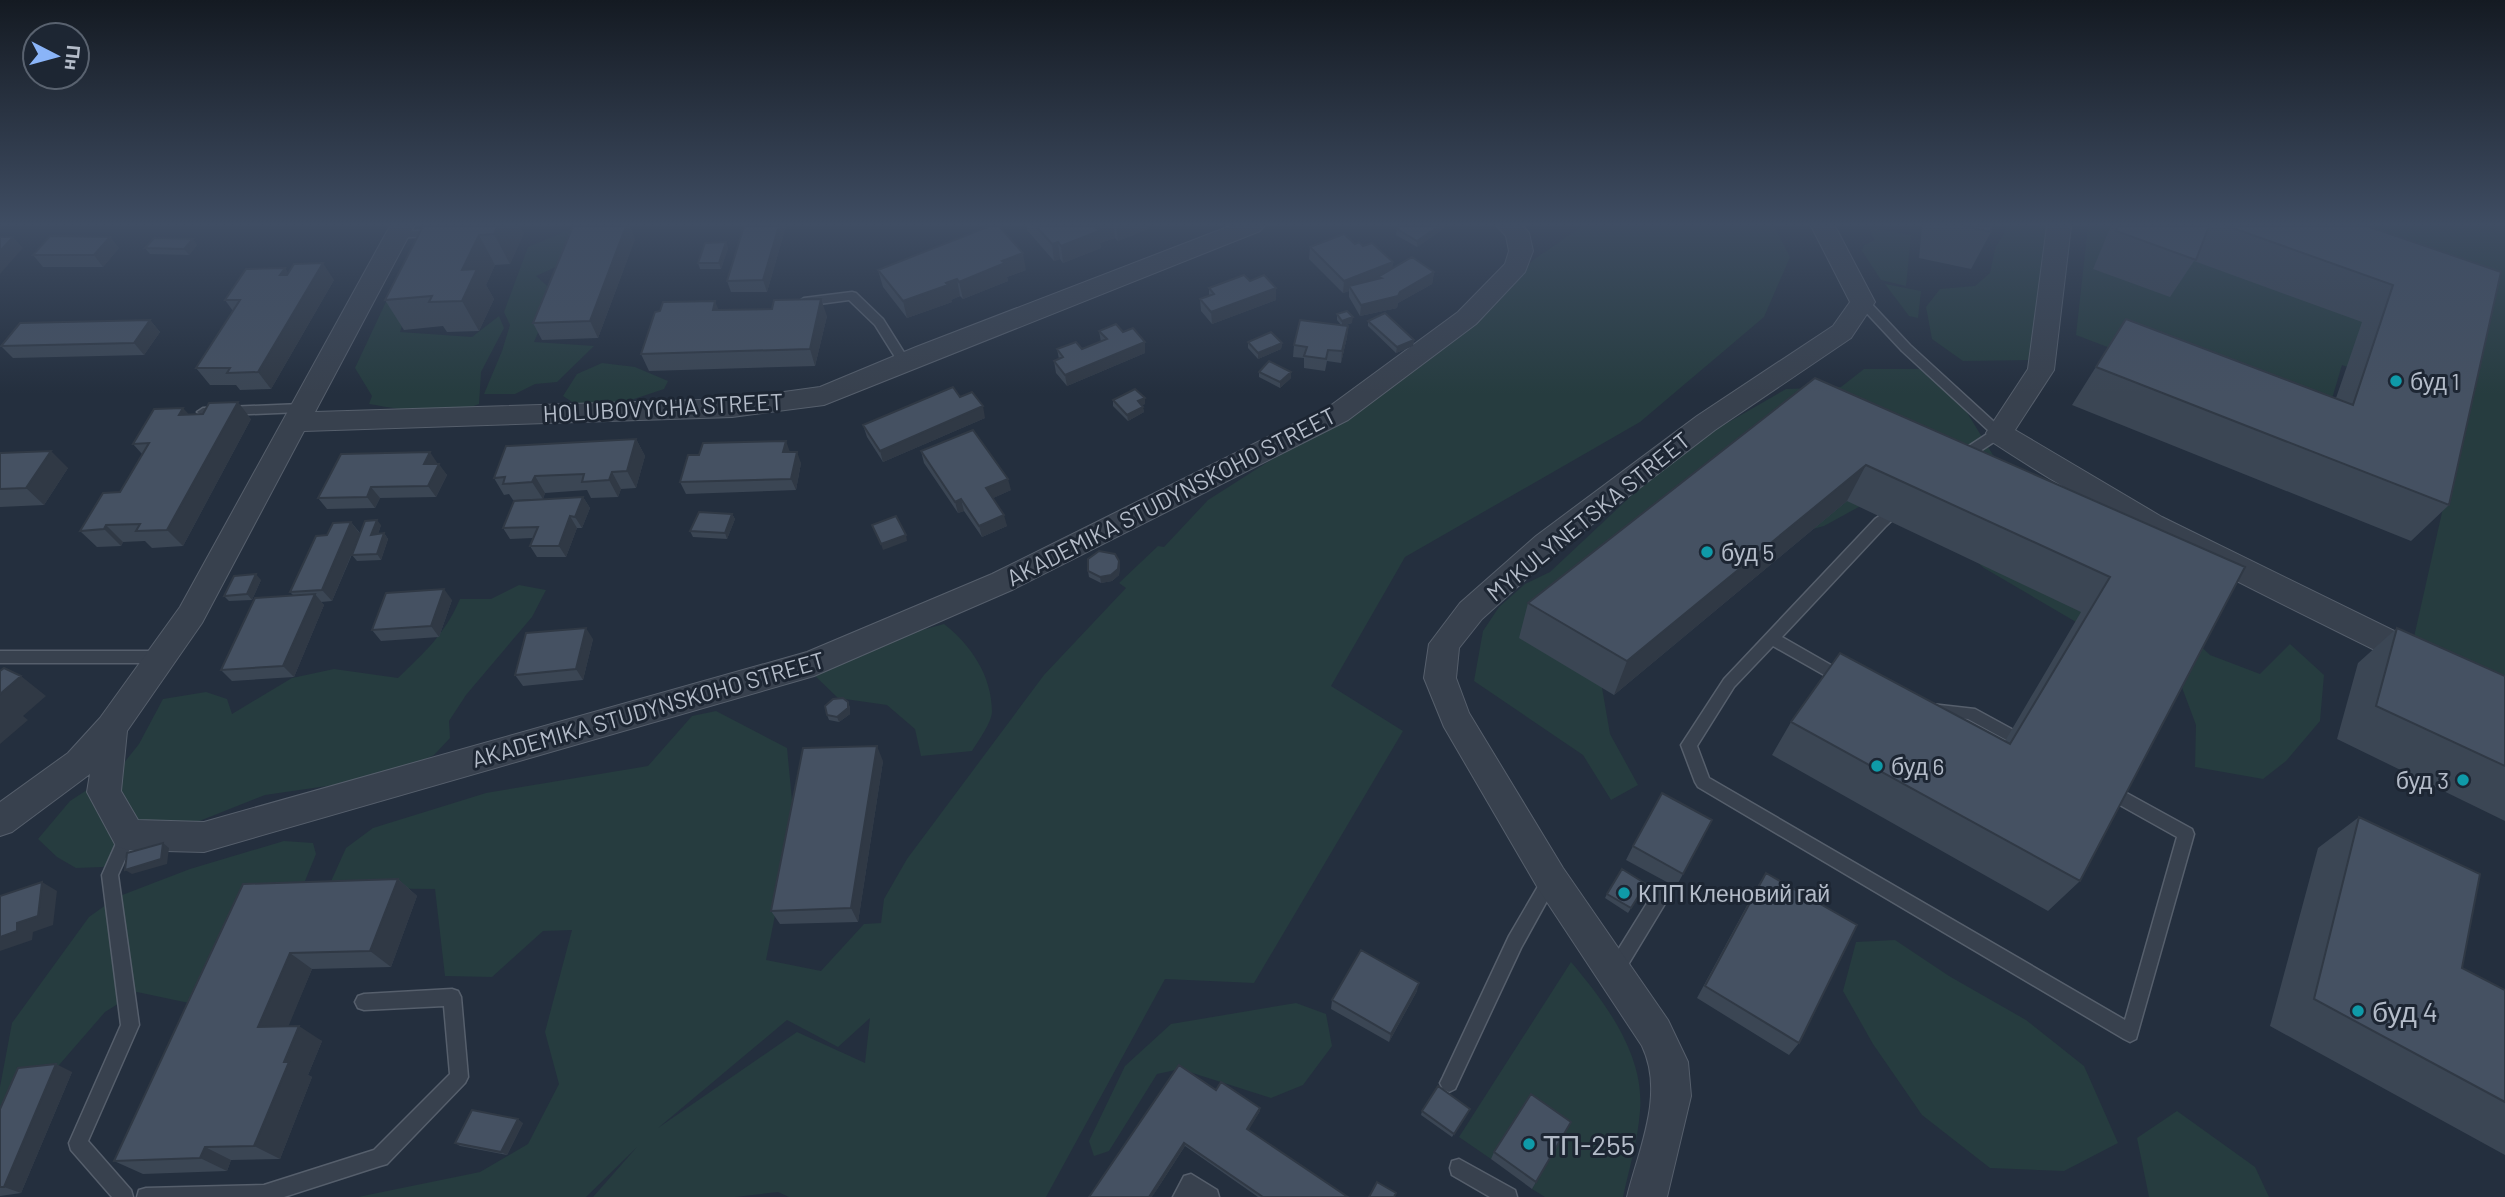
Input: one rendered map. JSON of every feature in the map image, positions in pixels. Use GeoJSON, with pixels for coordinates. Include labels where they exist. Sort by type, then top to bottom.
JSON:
{"type":"FeatureCollection","features":[{"type":"Feature","properties":{"kind":"street"},"geometry":{"type":"LineString","coordinates":[[0,821],[80,763],[111,728],[191,615],[371,282]]}},
{"type":"Feature","properties":{"kind":"street","name":"HOLUBOVYCHA STREET"},"geometry":{"type":"LineString","coordinates":[[297,415],[744,407],[824,396],[1109,282]]}},
{"type":"Feature","properties":{"kind":"street","name":"AKADEMIKA STUDYNSKOHO STREET"},"geometry":{"type":"LineString","coordinates":[[128,835],[204,837],[814,663],[1002,582],[1339,412],[1466,318],[1501,282]]}},
{"type":"Feature","properties":{"kind":"street"},"geometry":{"type":"LineString","coordinates":[[1852,282],[1863,302]]}},
{"type":"Feature","properties":{"kind":"street"},"geometry":{"type":"LineString","coordinates":[[2052,282],[2040,370],[1999,433],[2053,470],[2158,527],[2438,667]]}},
{"type":"Feature","properties":{"kind":"street","name":"MYKULYNETSKA STREET"},"geometry":{"type":"LineString","coordinates":[[1647,1197],[1672,1096],[1669,1062],[1656,1033],[1551,879],[1454,718],[1440,678],[1444,644],[1471,611],[1546,544],[1706,423],[1842,332],[1863,302]]}},
{"type":"Feature","properties":{"kind":"street"},"geometry":{"type":"LineString","coordinates":[[111,728],[104,792],[128,835]]}},
{"type":"Feature","properties":{"kind":"lane"},"geometry":{"type":"LineString","coordinates":[[796,304],[852,296],[878,323],[904,362]]}},
{"type":"Feature","properties":{"kind":"lane"},"geometry":{"type":"LineString","coordinates":[[1863,302],[1906,348],[1999,433],[1954,463]]}},
{"type":"Feature","properties":{"kind":"lane"},"geometry":{"type":"LineString","coordinates":[[203,412],[297,415]]}},
{"type":"Feature","properties":{"kind":"lane"},"geometry":{"type":"LineString","coordinates":[[1912,497],[1880,523],[1729,683],[1689,745],[1703,782],[2130,1033],[2186,834],[2090,780]]}},
{"type":"Feature","properties":{"kind":"lane"},"geometry":{"type":"LineString","coordinates":[[1770,637],[1860,688]]}},
{"type":"Feature","properties":{"kind":"lane"},"geometry":{"type":"LineString","coordinates":[[0,657],[160,657]]}},
{"type":"Feature","properties":{"kind":"lane"},"geometry":{"type":"LineString","coordinates":[[1919,709],[1970,713],[2042,754]]}},
{"type":"Feature","properties":{"kind":"lane"},"geometry":{"type":"LineString","coordinates":[[124,1197],[78,1143],[130,1025],[110,876],[128,835]]}},
{"type":"Feature","properties":{"kind":"lane"},"geometry":{"type":"LineString","coordinates":[[1449,1083],[1515,942],[1551,879]]}},
{"type":"Feature","properties":{"kind":"lane"},"geometry":{"type":"LineString","coordinates":[[1614,972],[1663,892]]}},
{"type":"Feature","properties":{"kind":"lane"},"geometry":{"type":"LineString","coordinates":[[146,1197],[264,1194],[380,1157],[459,1077],[452,997],[363,1002]]}},
{"type":"Feature","properties":{"kind":"lane"},"geometry":{"type":"LineString","coordinates":[[1459,1168],[1508,1197]]}},
{"type":"Feature","properties":{"kind":"lane"},"geometry":{"type":"LineString","coordinates":[[1182,1197],[1191,1183],[1210,1197]]}},
{"type":"Feature","properties":{"kind":"green space"},"geometry":{"type":"Polygon","coordinates":[[[515,282],[543,282],[555,293],[534,342],[594,346],[557,382],[535,384],[515,394],[484,394],[510,325],[504,312],[515,282]]]}},
{"type":"Feature","properties":{"kind":"green space"},"geometry":{"type":"Polygon","coordinates":[[[1508,282],[1779,282],[1764,317],[1640,422],[1405,557],[1331,686],[1403,731],[1254,983],[1165,979],[1046,1197],[789,1197],[778,1192],[735,1197],[593,1197],[637,1147],[586,1197],[358,1197],[480,1172],[528,1144],[559,1084],[545,1032],[572,930],[543,931],[492,977],[445,976],[435,889],[328,888],[346,848],[373,828],[486,793],[648,766],[692,716],[716,711],[787,748],[794,821],[766,960],[821,971],[864,924],[881,923],[884,899],[907,859],[1044,675],[1126,588],[1119,583],[1158,546],[1164,547],[1208,500],[1387,386],[1508,282]],[[870,1018],[838,1047],[787,1020],[658,1128],[797,1032],[865,1063],[870,1018]]]}},
{"type":"Feature","properties":{"kind":"green space"},"geometry":{"type":"Polygon","coordinates":[[[1889,282],[1906,282],[1906,286],[1889,282]]]}},
{"type":"Feature","properties":{"kind":"green space"},"geometry":{"type":"Polygon","coordinates":[[[1980,282],[2044,282],[2034,360],[1963,361],[1932,339],[1926,307],[1940,289],[1975,286],[1980,282]]]}},
{"type":"Feature","properties":{"kind":"green space"},"geometry":{"type":"Polygon","coordinates":[[[2082,282],[2505,282],[2505,680],[2414,637],[2465,410],[2342,365],[2323,429],[2076,335],[2082,282]]]}},
{"type":"Feature","properties":{"kind":"green space"},"geometry":{"type":"Polygon","coordinates":[[[416,283],[400,332],[472,337],[499,316],[504,328],[481,372],[479,404],[439,412],[369,404],[372,396],[355,368],[391,291],[416,283]]]}},
{"type":"Feature","properties":{"kind":"green space"},"geometry":{"type":"Polygon","coordinates":[[[1885,284],[1921,291],[1918,318],[1909,316],[1885,284]]]}},
{"type":"Feature","properties":{"kind":"green space"},"geometry":{"type":"Polygon","coordinates":[[[602,363],[635,367],[668,381],[664,389],[604,409],[583,409],[563,396],[577,374],[602,363]]]}},
{"type":"Feature","properties":{"kind":"green space"},"geometry":{"type":"Polygon","coordinates":[[[1864,369],[1924,369],[1963,406],[1993,455],[2014,471],[2210,655],[2260,674],[2290,644],[2324,675],[2320,721],[2286,761],[2263,779],[2195,767],[2196,725],[2174,666],[2117,646],[1984,568],[1942,532],[1866,503],[1824,526],[1776,539],[1601,682],[1610,734],[1638,785],[1611,800],[1583,755],[1474,681],[1483,631],[1499,607],[1525,584],[1550,572],[1647,481],[1708,434],[1786,389],[1841,387],[1864,369]]]}},
{"type":"Feature","properties":{"kind":"green space"},"geometry":{"type":"Polygon","coordinates":[[[519,585],[546,590],[532,617],[466,695],[449,721],[450,738],[434,755],[389,777],[265,795],[139,845],[103,867],[76,868],[57,857],[38,839],[70,801],[119,769],[139,744],[163,699],[206,692],[227,699],[232,714],[292,678],[334,669],[398,678],[441,633],[460,599],[491,599],[519,585]]]}},
{"type":"Feature","properties":{"kind":"green space"},"geometry":{"type":"Polygon","coordinates":[[[944,624],[963,642],[978,662],[991,699],[991,717],[972,751],[921,756],[915,729],[887,705],[838,698],[811,672],[870,644],[944,624]]]}},
{"type":"Feature","properties":{"kind":"green space"},"geometry":{"type":"Polygon","coordinates":[[[284,841],[313,843],[316,854],[305,881],[240,905],[189,1003],[137,992],[105,1012],[20,1110],[0,1155],[0,1087],[12,1023],[89,917],[117,897],[190,869],[284,841]]]}},
{"type":"Feature","properties":{"kind":"green space"},"geometry":{"type":"Polygon","coordinates":[[[1895,940],[1949,976],[2026,1020],[2084,1066],[2118,1143],[2064,1171],[1990,1168],[1922,1115],[1873,1044],[1843,991],[1856,942],[1895,940]]]}},
{"type":"Feature","properties":{"kind":"green space"},"geometry":{"type":"Polygon","coordinates":[[[1571,962],[1597,994],[1620,1030],[1636,1070],[1640,1090],[1639,1122],[1623,1197],[1545,1197],[1532,1189],[1566,1130],[1527,1102],[1491,1159],[1459,1137],[1571,962]]]}},
{"type":"Feature","properties":{"kind":"green space"},"geometry":{"type":"Polygon","coordinates":[[[1296,1003],[1326,1014],[1332,1046],[1303,1085],[1271,1098],[1180,1069],[1157,1074],[1109,1151],[1094,1156],[1089,1141],[1125,1066],[1171,1024],[1296,1003]]]}},
{"type":"Feature","properties":{"kind":"green space"},"geometry":{"type":"Polygon","coordinates":[[[2177,1111],[2255,1167],[2269,1197],[2149,1197],[2137,1138],[2177,1111]]]}},
{"type":"Feature","properties":{"kind":"building"},"geometry":{"type":"Polygon","coordinates":[[[237,282],[312,282],[258,372],[227,373],[230,368],[196,368],[240,300],[225,300],[237,282]]]}},
{"type":"Feature","properties":{"kind":"building"},"geometry":{"type":"Polygon","coordinates":[[[394,282],[471,282],[462,301],[429,302],[432,296],[385,300],[394,282]]]}},
{"type":"Feature","properties":{"kind":"building"},"geometry":{"type":"Polygon","coordinates":[[[550,282],[605,282],[590,321],[533,323],[550,282]]]}},
{"type":"Feature","properties":{"kind":"building"},"geometry":{"type":"Polygon","coordinates":[[[888,282],[949,282],[946,283],[948,285],[903,301],[888,282]]]}},
{"type":"Feature","properties":{"kind":"building"},"geometry":{"type":"Polygon","coordinates":[[[1226,282],[1270,282],[1276,288],[1211,312],[1200,299],[1214,294],[1209,288],[1226,282]]]}},
{"type":"Feature","properties":{"kind":"building"},"geometry":{"type":"Polygon","coordinates":[[[1366,282],[1417,282],[1398,296],[1361,305],[1349,286],[1366,282]]]}},
{"type":"Feature","properties":{"kind":"building"},"geometry":{"type":"Polygon","coordinates":[[[2384,282],[2499,282],[2449,505],[2096,367],[2126,319],[2353,405],[2393,285],[2384,282]]]}},
{"type":"Feature","properties":{"kind":"building"},"geometry":{"type":"Polygon","coordinates":[[[821,299],[810,349],[641,354],[655,312],[660,311],[663,302],[715,301],[713,310],[772,309],[774,300],[821,299]]]}},
{"type":"Feature","properties":{"kind":"building"},"geometry":{"type":"Polygon","coordinates":[[[1347,311],[1353,317],[1342,321],[1337,314],[1347,311]]]}},
{"type":"Feature","properties":{"kind":"building"},"geometry":{"type":"Polygon","coordinates":[[[1385,313],[1414,340],[1397,347],[1368,321],[1385,313]]]}},
{"type":"Feature","properties":{"kind":"building"},"geometry":{"type":"Polygon","coordinates":[[[150,320],[134,343],[1,346],[20,323],[150,320]]]}},
{"type":"Feature","properties":{"kind":"building"},"geometry":{"type":"Polygon","coordinates":[[[1300,320],[1348,326],[1342,351],[1328,350],[1326,359],[1304,356],[1307,347],[1294,345],[1300,320]]]}},
{"type":"Feature","properties":{"kind":"building"},"geometry":{"type":"Polygon","coordinates":[[[1116,324],[1123,332],[1133,328],[1145,342],[1065,375],[1054,361],[1063,357],[1057,349],[1076,342],[1082,349],[1107,339],[1099,331],[1116,324]]]}},
{"type":"Feature","properties":{"kind":"building"},"geometry":{"type":"Polygon","coordinates":[[[1271,332],[1282,343],[1258,353],[1248,342],[1271,332]]]}},
{"type":"Feature","properties":{"kind":"building"},"geometry":{"type":"Polygon","coordinates":[[[1269,361],[1291,372],[1280,382],[1259,372],[1269,361]]]}},
{"type":"Feature","properties":{"kind":"building"},"geometry":{"type":"Polygon","coordinates":[[[1815,378],[2245,567],[2080,881],[1791,722],[1840,653],[2010,744],[2110,577],[1866,465],[1627,661],[1528,603],[1815,378]]]}},
{"type":"Feature","properties":{"kind":"building"},"geometry":{"type":"Polygon","coordinates":[[[953,387],[960,397],[972,392],[983,406],[880,451],[863,425],[953,387]]]}},
{"type":"Feature","properties":{"kind":"building"},"geometry":{"type":"Polygon","coordinates":[[[1135,389],[1145,398],[1138,401],[1143,407],[1127,415],[1113,400],[1135,389]]]}},
{"type":"Feature","properties":{"kind":"building"},"geometry":{"type":"Polygon","coordinates":[[[238,402],[167,530],[136,531],[140,524],[106,525],[104,529],[80,531],[103,493],[120,492],[149,443],[133,444],[154,409],[183,408],[179,415],[203,414],[209,403],[238,402]]]}},
{"type":"Feature","properties":{"kind":"building"},"geometry":{"type":"Polygon","coordinates":[[[973,430],[1008,479],[986,488],[1004,515],[979,526],[961,499],[955,502],[921,451],[973,430]]]}},
{"type":"Feature","properties":{"kind":"building"},"geometry":{"type":"Polygon","coordinates":[[[636,439],[627,471],[612,472],[609,480],[582,482],[584,474],[535,476],[532,482],[503,484],[505,477],[494,478],[506,446],[636,439]]]}},
{"type":"Feature","properties":{"kind":"building"},"geometry":{"type":"Polygon","coordinates":[[[786,441],[783,452],[797,452],[791,479],[680,482],[688,455],[699,455],[703,443],[786,441]]]}},
{"type":"Feature","properties":{"kind":"building"},"geometry":{"type":"Polygon","coordinates":[[[51,451],[26,488],[0,489],[0,453],[51,451]]]}},
{"type":"Feature","properties":{"kind":"building"},"geometry":{"type":"Polygon","coordinates":[[[430,452],[424,464],[439,464],[428,486],[371,487],[367,497],[318,498],[341,454],[430,452]]]}},
{"type":"Feature","properties":{"kind":"building"},"geometry":{"type":"Polygon","coordinates":[[[583,497],[575,517],[570,516],[559,546],[530,546],[538,527],[503,528],[514,501],[583,497]]]}},
{"type":"Feature","properties":{"kind":"building"},"geometry":{"type":"Polygon","coordinates":[[[699,512],[732,514],[725,533],[690,531],[699,512]]]}},
{"type":"Feature","properties":{"kind":"building"},"geometry":{"type":"Polygon","coordinates":[[[896,516],[906,535],[881,544],[872,525],[896,516]]]}},
{"type":"Feature","properties":{"kind":"building"},"geometry":{"type":"Polygon","coordinates":[[[377,520],[371,535],[384,533],[377,554],[352,555],[365,521],[377,520]]]}},
{"type":"Feature","properties":{"kind":"building"},"geometry":{"type":"Polygon","coordinates":[[[351,522],[322,590],[290,592],[316,536],[327,535],[333,523],[351,522]]]}},
{"type":"Feature","properties":{"kind":"building"},"geometry":{"type":"Polygon","coordinates":[[[1099,551],[1115,554],[1119,561],[1118,569],[1111,575],[1100,577],[1088,571],[1088,559],[1099,551]]]}},
{"type":"Feature","properties":{"kind":"building"},"geometry":{"type":"Polygon","coordinates":[[[256,574],[247,594],[224,596],[234,576],[256,574]]]}},
{"type":"Feature","properties":{"kind":"building"},"geometry":{"type":"Polygon","coordinates":[[[444,589],[431,626],[372,630],[386,593],[444,589]]]}},
{"type":"Feature","properties":{"kind":"building"},"geometry":{"type":"Polygon","coordinates":[[[315,594],[283,666],[221,670],[255,598],[315,594]]]}},
{"type":"Feature","properties":{"kind":"building"},"geometry":{"type":"Polygon","coordinates":[[[586,628],[576,669],[515,675],[526,633],[586,628]]]}},
{"type":"Feature","properties":{"kind":"building"},"geometry":{"type":"Polygon","coordinates":[[[2397,628],[2505,676],[2505,766],[2376,706],[2397,628]]]}},
{"type":"Feature","properties":{"kind":"building"},"geometry":{"type":"Polygon","coordinates":[[[4,668],[21,676],[0,694],[0,671],[4,668]]]}},
{"type":"Feature","properties":{"kind":"building"},"geometry":{"type":"Polygon","coordinates":[[[843,698],[848,702],[848,708],[837,717],[827,715],[825,706],[833,699],[843,698]]]}},
{"type":"Feature","properties":{"kind":"building"},"geometry":{"type":"Polygon","coordinates":[[[877,746],[851,908],[771,911],[803,748],[877,746]]]}},
{"type":"Feature","properties":{"kind":"building"},"geometry":{"type":"Polygon","coordinates":[[[1662,793],[1712,820],[1683,874],[1633,846],[1662,793]]]}},
{"type":"Feature","properties":{"kind":"building"},"geometry":{"type":"Polygon","coordinates":[[[2359,817],[2480,874],[2462,968],[2505,990],[2505,1102],[2314,999],[2359,817]]]}},
{"type":"Feature","properties":{"kind":"building"},"geometry":{"type":"Polygon","coordinates":[[[163,843],[161,859],[125,870],[127,853],[163,843]]]}},
{"type":"Feature","properties":{"kind":"building","name":"КПП Кленовий гай"},"geometry":{"type":"Polygon","coordinates":[[[1622,869],[1646,884],[1631,908],[1607,894],[1622,869]]]}},
{"type":"Feature","properties":{"kind":"building"},"geometry":{"type":"Polygon","coordinates":[[[1766,873],[1857,925],[1799,1043],[1705,986],[1766,873]]]}},
{"type":"Feature","properties":{"kind":"building"},"geometry":{"type":"Polygon","coordinates":[[[398,879],[370,951],[290,953],[258,1027],[299,1026],[284,1062],[289,1062],[254,1146],[205,1147],[200,1158],[114,1161],[243,884],[398,879]]]}},
{"type":"Feature","properties":{"kind":"building"},"geometry":{"type":"Polygon","coordinates":[[[42,882],[38,916],[17,923],[17,931],[0,937],[0,896],[42,882]]]}},
{"type":"Feature","properties":{"kind":"building"},"geometry":{"type":"Polygon","coordinates":[[[1361,950],[1419,983],[1391,1034],[1332,1000],[1361,950]]]}},
{"type":"Feature","properties":{"kind":"building"},"geometry":{"type":"Polygon","coordinates":[[[56,1064],[4,1187],[0,1187],[0,1109],[18,1068],[56,1064]]]}},
{"type":"Feature","properties":{"kind":"building"},"geometry":{"type":"Polygon","coordinates":[[[1179,1065],[1216,1090],[1221,1082],[1260,1108],[1247,1129],[1348,1197],[1263,1197],[1184,1143],[1149,1197],[1089,1197],[1179,1065]]]}},
{"type":"Feature","properties":{"kind":"building"},"geometry":{"type":"Polygon","coordinates":[[[1438,1086],[1470,1109],[1454,1134],[1422,1111],[1438,1086]]]}},
{"type":"Feature","properties":{"kind":"building","name":"ТП-255"},"geometry":{"type":"Polygon","coordinates":[[[1531,1094],[1571,1122],[1536,1182],[1494,1152],[1531,1094]]]}},
{"type":"Feature","properties":{"kind":"building"},"geometry":{"type":"Polygon","coordinates":[[[472,1110],[518,1119],[501,1152],[455,1143],[472,1110]]]}},
{"type":"Feature","properties":{"kind":"building"},"geometry":{"type":"Polygon","coordinates":[[[1377,1182],[1396,1193],[1394,1197],[1369,1197],[1377,1182]]]}},
{"type":"Feature","properties":{"kind":"place","name":"буд 1"},"geometry":{"type":"Point","coordinates":[2396,381]}},
{"type":"Feature","properties":{"kind":"place","name":"буд 5"},"geometry":{"type":"Point","coordinates":[1707,552]}},
{"type":"Feature","properties":{"kind":"place","name":"буд 6"},"geometry":{"type":"Point","coordinates":[1877,766]}},
{"type":"Feature","properties":{"kind":"place","name":"буд 3"},"geometry":{"type":"Point","coordinates":[2463,780]}},
{"type":"Feature","properties":{"kind":"place","name":"КПП Кленовий гай"},"geometry":{"type":"Point","coordinates":[1624,893]}},
{"type":"Feature","properties":{"kind":"place","name":"буд 4"},"geometry":{"type":"Point","coordinates":[2358,1011]}},
{"type":"Feature","properties":{"kind":"place","name":"ТП-255"},"geometry":{"type":"Point","coordinates":[1529,1144]}}]}
